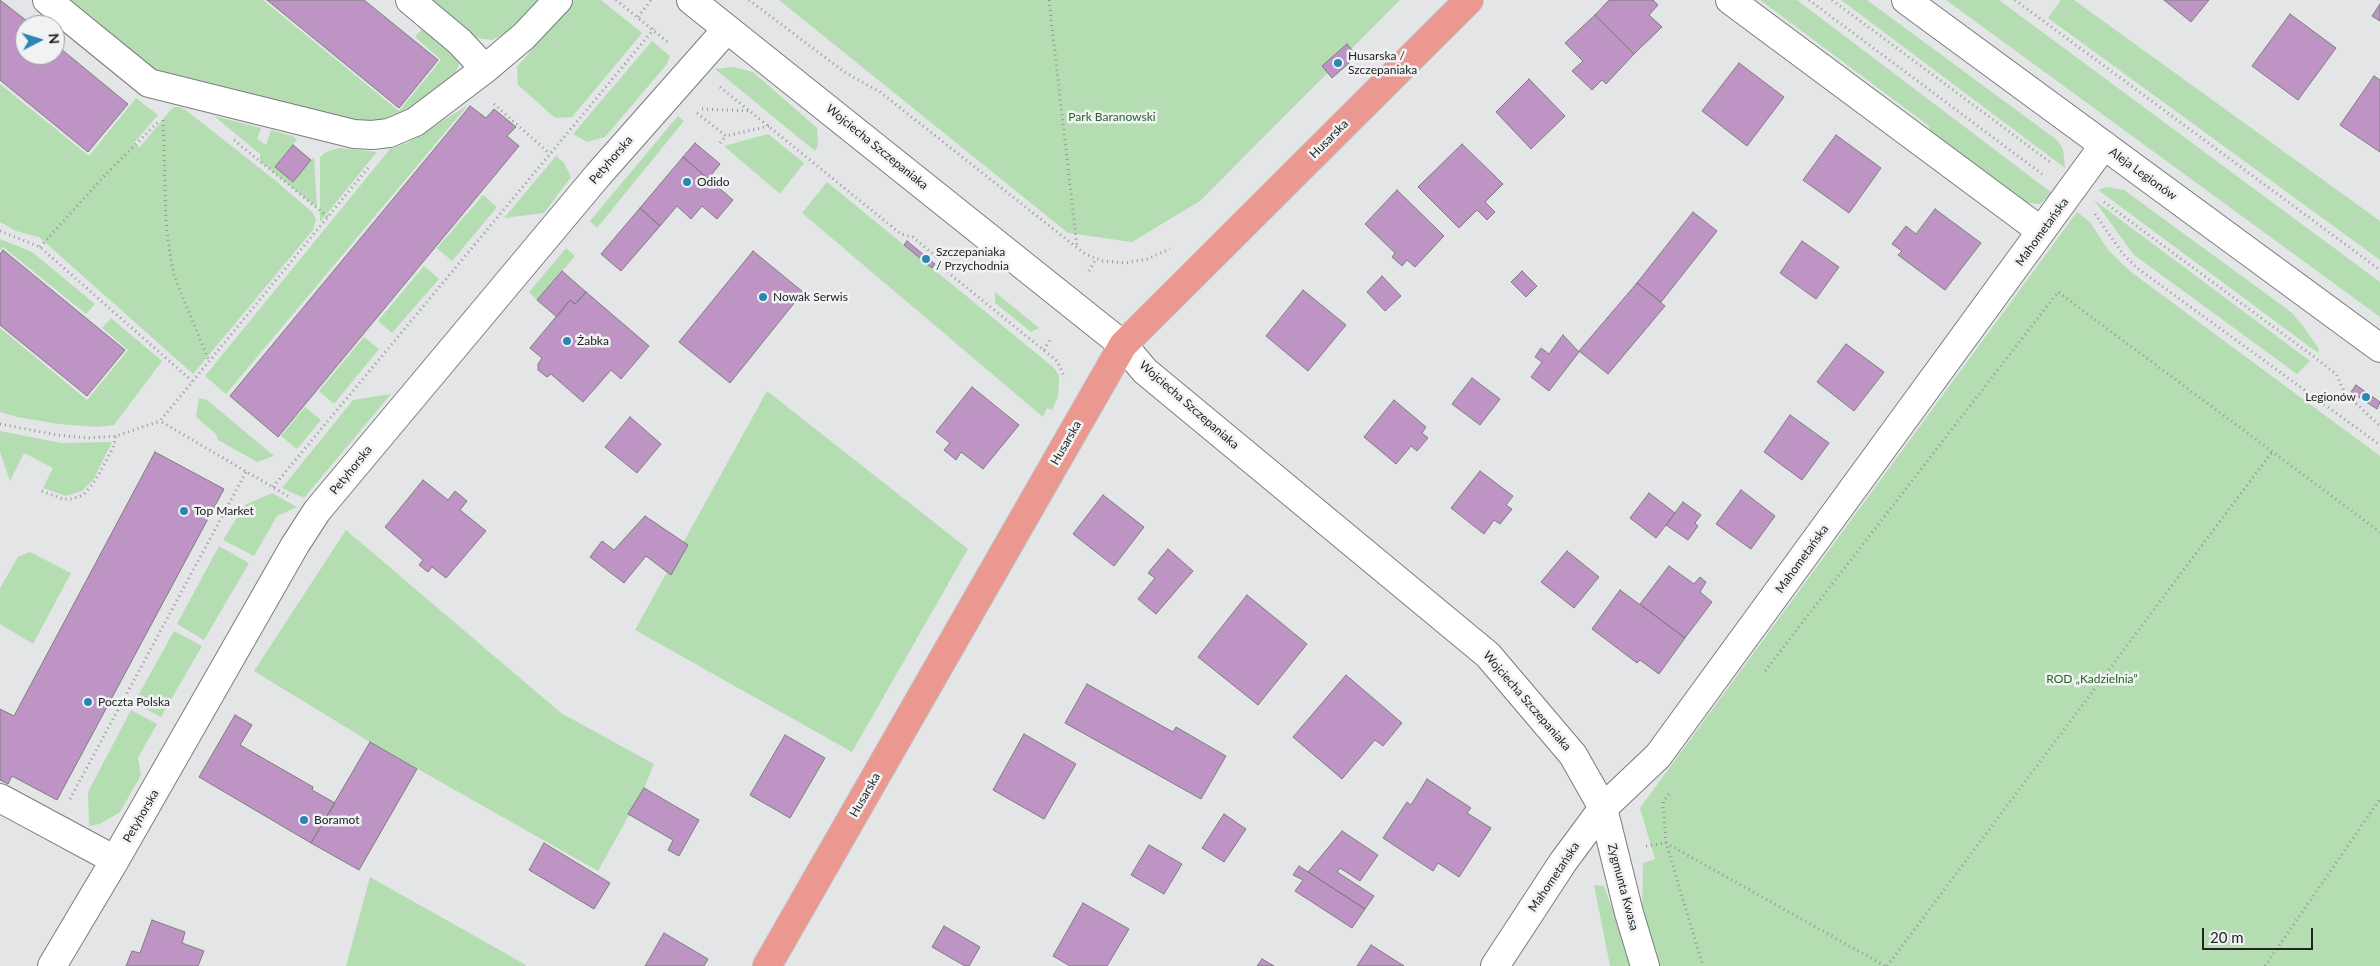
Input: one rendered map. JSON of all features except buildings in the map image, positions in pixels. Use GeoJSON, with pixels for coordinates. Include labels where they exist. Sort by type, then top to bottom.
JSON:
{"type":"FeatureCollection","features":[{"type":"Feature","properties":{"kind":"main road","name":"Husarska"},"geometry":{"type":"LineString","coordinates":[[766,966],[1123,345],[1469,0]]}},
{"type":"Feature","properties":{"kind":"street"},"geometry":{"type":"LineString","coordinates":[[47,0],[149,83],[354,134],[389,133],[414,122],[485,69],[524,36],[558,0]]}},
{"type":"Feature","properties":{"kind":"street"},"geometry":{"type":"LineString","coordinates":[[410,0],[460,42],[485,69]]}},
{"type":"Feature","properties":{"kind":"street","name":"Wojciecha Szczepaniaka"},"geometry":{"type":"LineString","coordinates":[[691,0],[848,123],[1123,345],[1145,371],[1488,655],[1573,755],[1603,808]]}},
{"type":"Feature","properties":{"kind":"street"},"geometry":{"type":"LineString","coordinates":[[1730,0],[2041,231]]}},
{"type":"Feature","properties":{"kind":"street","name":"Aleja Legionów"},"geometry":{"type":"LineString","coordinates":[[1906,0],[2380,348]]}},
{"type":"Feature","properties":{"kind":"street","name":"Petyhorska"},"geometry":{"type":"LineString","coordinates":[[52,966],[115,860],[295,545],[317,511],[592,182],[727,29]]}},
{"type":"Feature","properties":{"kind":"street","name":"Mahometańska"},"geometry":{"type":"LineString","coordinates":[[1496,966],[1563,862],[1603,808],[1658,756],[2104,146]]}},
{"type":"Feature","properties":{"kind":"street"},"geometry":{"type":"LineString","coordinates":[[0,798],[115,860]]}},
{"type":"Feature","properties":{"kind":"street","name":"Zygmunta Kwasa"},"geometry":{"type":"LineString","coordinates":[[1603,808],[1629,913],[1645,966]]}},
{"type":"Feature","properties":{"kind":"path"},"geometry":{"type":"LineString","coordinates":[[616,0],[675,48]]}},
{"type":"Feature","properties":{"kind":"path"},"geometry":{"type":"LineString","coordinates":[[638,17],[651,0]]}},
{"type":"Feature","properties":{"kind":"path"},"geometry":{"type":"LineString","coordinates":[[749,0],[846,73],[880,92],[1077,248],[1096,258],[1114,262],[1138,261],[1157,256],[1172,248]]}},
{"type":"Feature","properties":{"kind":"path"},"geometry":{"type":"LineString","coordinates":[[1049,0],[1077,248]]}},
{"type":"Feature","properties":{"kind":"path"},"geometry":{"type":"LineString","coordinates":[[1809,0],[2043,174]]}},
{"type":"Feature","properties":{"kind":"path"},"geometry":{"type":"LineString","coordinates":[[1832,0],[2051,163]]}},
{"type":"Feature","properties":{"kind":"path"},"geometry":{"type":"LineString","coordinates":[[2015,0],[2380,270]]}},
{"type":"Feature","properties":{"kind":"path"},"geometry":{"type":"LineString","coordinates":[[273,488],[654,29]]}},
{"type":"Feature","properties":{"kind":"path"},"geometry":{"type":"LineString","coordinates":[[714,82],[901,234],[913,237],[939,259],[944,270],[1056,360],[1065,376]]}},
{"type":"Feature","properties":{"kind":"path"},"geometry":{"type":"LineString","coordinates":[[726,136],[690,108],[751,111]]}},
{"type":"Feature","properties":{"kind":"path"},"geometry":{"type":"LineString","coordinates":[[40,247],[108,172],[163,116],[166,222],[174,276],[209,361]]}},
{"type":"Feature","properties":{"kind":"path"},"geometry":{"type":"LineString","coordinates":[[720,143],[726,136],[769,126]]}},
{"type":"Feature","properties":{"kind":"path"},"geometry":{"type":"LineString","coordinates":[[232,138],[328,217]]}},
{"type":"Feature","properties":{"kind":"path"},"geometry":{"type":"LineString","coordinates":[[0,424],[58,435],[88,438],[116,436],[160,421],[374,160]]}},
{"type":"Feature","properties":{"kind":"path"},"geometry":{"type":"LineString","coordinates":[[2101,199],[2336,374],[2345,393],[2380,426]]}},
{"type":"Feature","properties":{"kind":"path"},"geometry":{"type":"LineString","coordinates":[[2089,209],[2123,254],[2137,268],[2380,445]]}},
{"type":"Feature","properties":{"kind":"path"},"geometry":{"type":"LineString","coordinates":[[0,231],[40,247],[192,381]]}},
{"type":"Feature","properties":{"kind":"path"},"geometry":{"type":"LineString","coordinates":[[1089,270],[1096,258]]}},
{"type":"Feature","properties":{"kind":"path"},"geometry":{"type":"LineString","coordinates":[[1760,677],[2058,292],[2380,532]]}},
{"type":"Feature","properties":{"kind":"path"},"geometry":{"type":"LineString","coordinates":[[1044,350],[1051,338]]}},
{"type":"Feature","properties":{"kind":"path"},"geometry":{"type":"LineString","coordinates":[[160,421],[273,488],[317,511]]}},
{"type":"Feature","properties":{"kind":"path"},"geometry":{"type":"LineString","coordinates":[[42,492],[63,499],[72,499],[83,495],[92,486],[99,474],[113,448],[116,436]]}},
{"type":"Feature","properties":{"kind":"path"},"geometry":{"type":"LineString","coordinates":[[1666,843],[1886,966],[2272,452]]}},
{"type":"Feature","properties":{"kind":"path"},"geometry":{"type":"LineString","coordinates":[[54,828],[246,472]]}},
{"type":"Feature","properties":{"kind":"path"},"geometry":{"type":"LineString","coordinates":[[1675,787],[1663,802],[1666,843],[1703,966]]}},
{"type":"Feature","properties":{"kind":"path"},"geometry":{"type":"LineString","coordinates":[[2265,966],[2380,799]]}},
{"type":"Feature","properties":{"kind":"green space"},"geometry":{"type":"Polygon","coordinates":[[[62,0],[263,0],[399,111],[441,60],[415,37],[423,28],[458,58],[459,64],[456,72],[442,86],[402,116],[369,125],[147,70],[62,0]]]}},
{"type":"Feature","properties":{"kind":"green space"},"geometry":{"type":"Polygon","coordinates":[[[426,0],[540,0],[512,30],[492,40],[476,38],[426,0]]]}},
{"type":"Feature","properties":{"kind":"green space"},"geometry":{"type":"Polygon","coordinates":[[[574,0],[601,0],[642,33],[572,117],[555,118],[518,85],[517,67],[574,0]]]}},
{"type":"Feature","properties":{"kind":"green space","name":"Park Baranowski"},"geometry":{"type":"Polygon","coordinates":[[[779,0],[1400,0],[1200,201],[1132,242],[1068,233],[779,0]]]}},
{"type":"Feature","properties":{"kind":"green space"},"geometry":{"type":"Polygon","coordinates":[[[1760,0],[1797,0],[2052,193],[2040,204],[2021,202],[1932,139],[1929,126],[1760,0]]]}},
{"type":"Feature","properties":{"kind":"green space"},"geometry":{"type":"Polygon","coordinates":[[[1841,0],[1867,0],[2057,140],[2063,149],[2065,168],[1841,0]]]}},
{"type":"Feature","properties":{"kind":"green space"},"geometry":{"type":"Polygon","coordinates":[[[1946,0],[1999,0],[2380,282],[2380,317],[1946,0]]]}},
{"type":"Feature","properties":{"kind":"green space"},"geometry":{"type":"Polygon","coordinates":[[[2061,0],[2074,0],[2380,221],[2380,260],[2048,18],[2061,0]]]}},
{"type":"Feature","properties":{"kind":"green space"},"geometry":{"type":"Polygon","coordinates":[[[652,41],[670,56],[667,64],[605,137],[587,142],[573,134],[652,41]]]}},
{"type":"Feature","properties":{"kind":"green space"},"geometry":{"type":"Polygon","coordinates":[[[733,67],[753,72],[817,128],[818,145],[815,151],[715,69],[733,67]]]}},
{"type":"Feature","properties":{"kind":"green space"},"geometry":{"type":"Polygon","coordinates":[[[0,84],[89,156],[136,98],[158,115],[133,144],[140,147],[174,107],[180,107],[276,181],[312,212],[316,219],[313,230],[193,374],[39,237],[16,231],[0,222],[0,84]]]}},
{"type":"Feature","properties":{"kind":"green space"},"geometry":{"type":"Polygon","coordinates":[[[468,105],[226,394],[205,376],[390,149],[407,143],[468,105]]]}},
{"type":"Feature","properties":{"kind":"green space"},"geometry":{"type":"Polygon","coordinates":[[[214,116],[261,128],[257,139],[266,145],[271,130],[297,139],[275,167],[293,182],[314,157],[317,208],[260,161],[260,154],[214,116]]]}},
{"type":"Feature","properties":{"kind":"green space"},"geometry":{"type":"Polygon","coordinates":[[[678,116],[684,121],[597,228],[590,221],[678,116]]]}},
{"type":"Feature","properties":{"kind":"green space"},"geometry":{"type":"Polygon","coordinates":[[[768,134],[804,163],[780,194],[724,146],[768,134]]]}},
{"type":"Feature","properties":{"kind":"green space"},"geometry":{"type":"Polygon","coordinates":[[[339,148],[377,152],[320,222],[320,157],[326,152],[339,148]]]}},
{"type":"Feature","properties":{"kind":"green space"},"geometry":{"type":"Polygon","coordinates":[[[556,156],[564,163],[571,177],[544,213],[504,218],[556,156]]]}},
{"type":"Feature","properties":{"kind":"green space"},"geometry":{"type":"Polygon","coordinates":[[[827,182],[1053,367],[1059,375],[1059,380],[1058,396],[1052,410],[1047,408],[1043,417],[802,213],[827,182]]]}},
{"type":"Feature","properties":{"kind":"green space"},"geometry":{"type":"Polygon","coordinates":[[[2106,187],[2124,190],[2291,312],[2319,349],[2318,353],[2098,190],[2106,187]]]}},
{"type":"Feature","properties":{"kind":"green space"},"geometry":{"type":"Polygon","coordinates":[[[483,195],[497,207],[452,261],[437,248],[483,195]]]}},
{"type":"Feature","properties":{"kind":"green space"},"geometry":{"type":"Polygon","coordinates":[[[2094,200],[2310,361],[2297,374],[2134,255],[2094,200]]]}},
{"type":"Feature","properties":{"kind":"green space","name":"ROD „Kadzielnia”"},"geometry":{"type":"Polygon","coordinates":[[[2077,212],[2090,222],[2108,250],[2131,272],[2380,456],[2380,966],[1657,966],[1642,916],[1643,863],[1655,859],[1640,808],[2077,212]]]}},
{"type":"Feature","properties":{"kind":"green space"},"geometry":{"type":"Polygon","coordinates":[[[0,239],[32,252],[95,304],[86,314],[3,247],[0,250],[0,239]]]}},
{"type":"Feature","properties":{"kind":"green space"},"geometry":{"type":"Polygon","coordinates":[[[566,248],[575,256],[537,300],[529,292],[566,248]]]}},
{"type":"Feature","properties":{"kind":"green space"},"geometry":{"type":"Polygon","coordinates":[[[424,266],[439,279],[392,333],[378,321],[424,266]]]}},
{"type":"Feature","properties":{"kind":"green space"},"geometry":{"type":"Polygon","coordinates":[[[995,292],[1039,328],[1031,332],[995,303],[995,292]]]}},
{"type":"Feature","properties":{"kind":"green space"},"geometry":{"type":"Polygon","coordinates":[[[111,318],[162,361],[114,425],[97,427],[59,424],[17,417],[0,412],[0,328],[87,400],[128,350],[102,328],[111,318]]]}},
{"type":"Feature","properties":{"kind":"green space"},"geometry":{"type":"Polygon","coordinates":[[[364,337],[379,349],[334,404],[319,391],[364,337]]]}},
{"type":"Feature","properties":{"kind":"green space"},"geometry":{"type":"Polygon","coordinates":[[[767,391],[968,549],[852,752],[635,630],[767,391]]]}},
{"type":"Feature","properties":{"kind":"green space"},"geometry":{"type":"Polygon","coordinates":[[[391,394],[304,498],[282,488],[353,400],[391,394]]]}},
{"type":"Feature","properties":{"kind":"green space"},"geometry":{"type":"Polygon","coordinates":[[[199,398],[207,400],[274,456],[257,462],[218,440],[216,434],[196,417],[199,398]]]}},
{"type":"Feature","properties":{"kind":"green space"},"geometry":{"type":"Polygon","coordinates":[[[305,407],[321,420],[297,449],[281,436],[305,407]]]}},
{"type":"Feature","properties":{"kind":"green space"},"geometry":{"type":"Polygon","coordinates":[[[0,431],[61,443],[112,442],[93,480],[82,491],[66,496],[43,488],[53,468],[24,453],[10,481],[0,452],[0,431]]]}},
{"type":"Feature","properties":{"kind":"green space"},"geometry":{"type":"Polygon","coordinates":[[[272,493],[297,507],[277,516],[254,556],[223,540],[245,505],[272,493]]]}},
{"type":"Feature","properties":{"kind":"green space"},"geometry":{"type":"Polygon","coordinates":[[[346,530],[561,713],[654,764],[644,788],[598,871],[370,742],[254,671],[346,530]]]}},
{"type":"Feature","properties":{"kind":"green space"},"geometry":{"type":"Polygon","coordinates":[[[219,546],[249,563],[204,640],[177,624],[219,546]]]}},
{"type":"Feature","properties":{"kind":"green space"},"geometry":{"type":"Polygon","coordinates":[[[30,552],[71,573],[33,644],[0,624],[0,588],[18,557],[30,552]]]}},
{"type":"Feature","properties":{"kind":"green space"},"geometry":{"type":"Polygon","coordinates":[[[174,631],[202,646],[161,717],[134,703],[174,631]]]}},
{"type":"Feature","properties":{"kind":"green space"},"geometry":{"type":"Polygon","coordinates":[[[131,710],[157,724],[138,758],[141,775],[120,812],[100,824],[89,826],[88,792],[131,710]]]}},
{"type":"Feature","properties":{"kind":"green space"},"geometry":{"type":"Polygon","coordinates":[[[370,877],[526,965],[346,966],[370,877]]]}},
{"type":"Feature","properties":{"kind":"green space"},"geometry":{"type":"Polygon","coordinates":[[[1594,885],[1604,886],[1633,966],[1610,966],[1594,885]]]}},
{"type":"Feature","properties":{"kind":"place","name":"Husarska / Szczepaniaka"},"geometry":{"type":"Point","coordinates":[1338,63]}},
{"type":"Feature","properties":{"kind":"place","name":"Odido"},"geometry":{"type":"Point","coordinates":[687,182]}},
{"type":"Feature","properties":{"kind":"place","name":"Szczepaniaka / Przychodnia"},"geometry":{"type":"Point","coordinates":[926,259]}},
{"type":"Feature","properties":{"kind":"place","name":"Nowak Serwis"},"geometry":{"type":"Point","coordinates":[763,297]}},
{"type":"Feature","properties":{"kind":"place","name":"Żabka"},"geometry":{"type":"Point","coordinates":[567,341]}},
{"type":"Feature","properties":{"kind":"place","name":"Legionów"},"geometry":{"type":"Point","coordinates":[2366,397]}},
{"type":"Feature","properties":{"kind":"place","name":"Top Market"},"geometry":{"type":"Point","coordinates":[184,511]}},
{"type":"Feature","properties":{"kind":"place","name":"Poczta Polska"},"geometry":{"type":"Point","coordinates":[88,702]}},
{"type":"Feature","properties":{"kind":"place","name":"Boramot"},"geometry":{"type":"Point","coordinates":[304,820]}}]}
